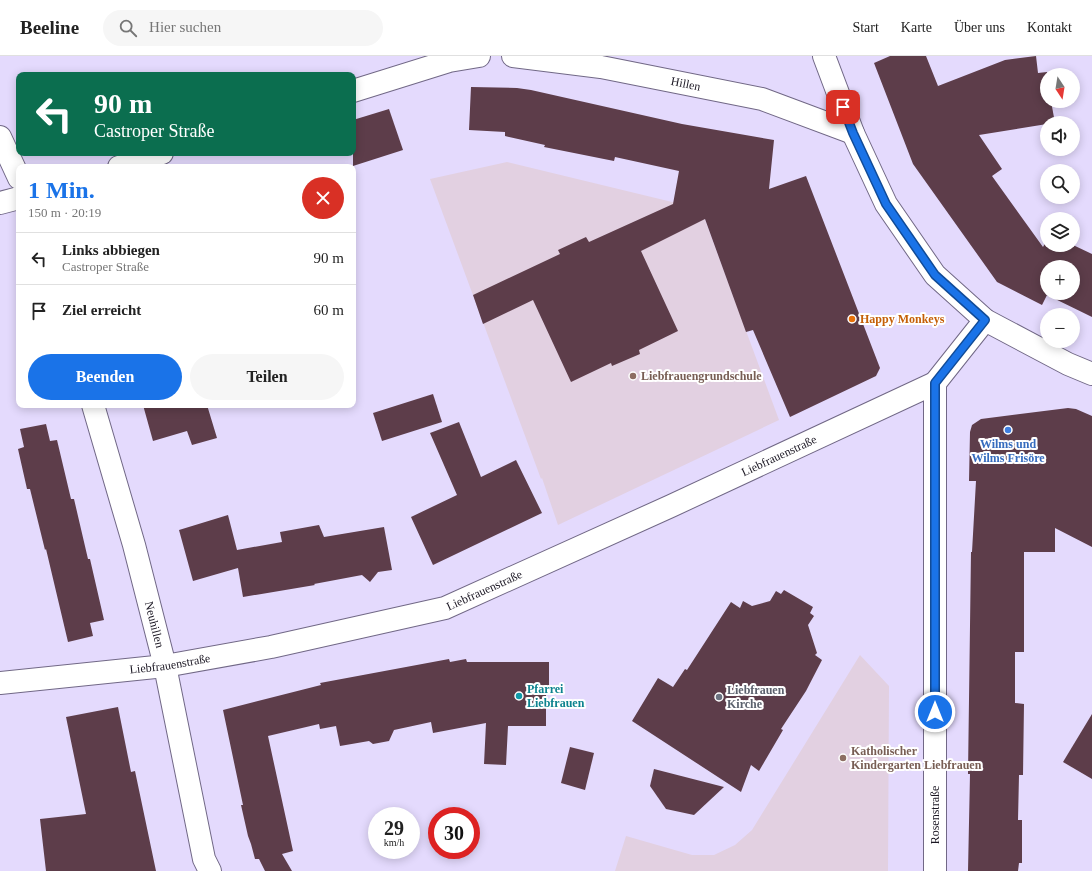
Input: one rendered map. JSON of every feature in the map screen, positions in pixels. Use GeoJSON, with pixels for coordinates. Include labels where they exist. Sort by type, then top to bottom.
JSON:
{"type":"FeatureCollection","features":[{"type":"Feature","properties":{"kind":"street"},"geometry":{"type":"LineString","coordinates":[[356,90],[449,61],[479,56]]}},
{"type":"Feature","properties":{"kind":"street","name":"Hillen"},"geometry":{"type":"LineString","coordinates":[[513,56],[601,67],[762,99],[853,133]]}},
{"type":"Feature","properties":{"kind":"street"},"geometry":{"type":"LineString","coordinates":[[824,56],[853,133],[886,204],[935,275],[985,320],[1068,364],[1092,374]]}},
{"type":"Feature","properties":{"kind":"street"},"geometry":{"type":"LineString","coordinates":[[0,137],[16,172]]}},
{"type":"Feature","properties":{"kind":"street"},"geometry":{"type":"LineString","coordinates":[[128,164],[153,156]]}},
{"type":"Feature","properties":{"kind":"street"},"geometry":{"type":"LineString","coordinates":[[0,203],[16,199]]}},
{"type":"Feature","properties":{"kind":"street"},"geometry":{"type":"LineString","coordinates":[[935,383],[985,320]]}},
{"type":"Feature","properties":{"kind":"street","name":"Liebfrauenstraße"},"geometry":{"type":"LineString","coordinates":[[0,683],[165,666],[271,647],[445,608],[671,506],[935,383]]}},
{"type":"Feature","properties":{"kind":"street","name":"Rosenstraße"},"geometry":{"type":"LineString","coordinates":[[935,383],[935,871]]}},
{"type":"Feature","properties":{"kind":"street","name":"Neuhillen"},"geometry":{"type":"LineString","coordinates":[[94,408],[134,545],[165,666],[204,859],[210,871]]}},
{"type":"Feature","properties":{"kind":"shaded area","name":"Liebfrauengrundschule"},"geometry":{"type":"Polygon","coordinates":[[[507,162],[701,209],[779,420],[558,525],[542,478],[541,479],[430,179],[507,162]]]}},
{"type":"Feature","properties":{"kind":"shaded area","name":"Katholischer Kindergarten Liebfrauen"},"geometry":{"type":"Polygon","coordinates":[[[860,655],[889,686],[888,871],[615,871],[626,836],[692,855],[714,855],[735,845],[752,830],[860,655]]]}},
{"type":"Feature","properties":{"kind":"building"},"geometry":{"type":"Polygon","coordinates":[[[890,56],[926,56],[938,86],[1005,60],[1036,56],[1038,73],[1040,73],[1040,108],[1052,108],[1054,116],[1040,116],[1040,125],[979,135],[1002,169],[992,176],[1040,243],[1040,252],[1080,252],[1080,248],[1092,254],[1092,317],[1080,311],[1080,308],[1074,308],[1057,300],[1080,300],[1080,260],[1040,260],[1040,300],[1044,300],[1042,305],[997,282],[913,164],[874,63],[890,56]]]}},
{"type":"Feature","properties":{"kind":"building"},"geometry":{"type":"Polygon","coordinates":[[[471,87],[517,88],[531,90],[682,124],[774,140],[769,189],[806,176],[880,368],[876,376],[790,417],[753,330],[746,332],[705,219],[641,251],[678,331],[639,350],[640,354],[612,366],[611,363],[571,382],[533,300],[483,324],[473,295],[560,254],[558,250],[586,237],[589,242],[673,204],[679,171],[615,157],[614,161],[544,147],[545,145],[505,136],[505,132],[469,130],[471,87]]]}},
{"type":"Feature","properties":{"kind":"building"},"geometry":{"type":"Polygon","coordinates":[[[389,109],[403,150],[356,165],[353,164],[353,156],[356,156],[356,119],[389,109]]]}},
{"type":"Feature","properties":{"kind":"building"},"geometry":{"type":"Polygon","coordinates":[[[433,394],[442,422],[382,441],[373,413],[433,394]]]}},
{"type":"Feature","properties":{"kind":"building"},"geometry":{"type":"Polygon","coordinates":[[[144,408],[208,408],[217,438],[192,445],[187,431],[153,441],[144,408]]]}},
{"type":"Feature","properties":{"kind":"building"},"geometry":{"type":"Polygon","coordinates":[[[1068,408],[1076,409],[1092,416],[1092,547],[1055,528],[1055,552],[1024,552],[1024,652],[1015,652],[1015,703],[1024,704],[1023,775],[1019,775],[1018,820],[1022,820],[1022,863],[1019,863],[1018,871],[968,871],[971,552],[976,481],[969,481],[970,432],[972,425],[981,419],[1068,408]]]}},
{"type":"Feature","properties":{"kind":"building"},"geometry":{"type":"Polygon","coordinates":[[[459,422],[481,477],[516,460],[542,513],[433,565],[411,517],[457,495],[430,433],[459,422]]]}},
{"type":"Feature","properties":{"kind":"building"},"geometry":{"type":"Polygon","coordinates":[[[46,424],[50,441],[57,440],[71,499],[74,499],[88,559],[90,559],[104,620],[90,623],[93,636],[68,642],[46,549],[45,550],[30,489],[27,489],[18,449],[24,447],[20,429],[46,424]]]}},
{"type":"Feature","properties":{"kind":"building"},"geometry":{"type":"Polygon","coordinates":[[[228,515],[237,550],[282,542],[280,532],[319,525],[324,537],[384,527],[392,570],[378,572],[370,582],[362,575],[314,584],[315,585],[243,597],[238,568],[193,581],[179,530],[228,515]]]}},
{"type":"Feature","properties":{"kind":"building","name":"Liebfrauen Kirche"},"geometry":{"type":"Polygon","coordinates":[[[784,590],[813,607],[810,613],[814,616],[808,625],[817,653],[815,655],[822,660],[806,691],[781,729],[783,730],[759,771],[751,765],[741,792],[632,721],[658,678],[673,687],[685,669],[687,670],[731,602],[740,608],[743,601],[752,606],[770,601],[776,591],[781,594],[784,590]]]}},
{"type":"Feature","properties":{"kind":"building"},"geometry":{"type":"Polygon","coordinates":[[[449,659],[450,662],[466,659],[467,662],[549,662],[549,687],[546,687],[546,726],[508,726],[506,765],[484,764],[486,723],[433,733],[431,722],[394,730],[389,741],[373,744],[369,741],[340,746],[336,726],[320,729],[319,724],[268,736],[293,851],[282,854],[292,871],[265,871],[259,859],[255,859],[248,836],[223,710],[321,685],[320,683],[449,659]]]}},
{"type":"Feature","properties":{"kind":"building"},"geometry":{"type":"Polygon","coordinates":[[[118,707],[131,772],[135,771],[156,871],[46,871],[40,819],[86,814],[66,717],[118,707]]]}},
{"type":"Feature","properties":{"kind":"building"},"geometry":{"type":"Polygon","coordinates":[[[1092,714],[1092,779],[1063,762],[1092,714]]]}},
{"type":"Feature","properties":{"kind":"building"},"geometry":{"type":"Polygon","coordinates":[[[570,747],[594,753],[585,790],[561,783],[570,747]]]}},
{"type":"Feature","properties":{"kind":"building"},"geometry":{"type":"Polygon","coordinates":[[[654,769],[724,787],[694,815],[666,809],[650,786],[654,769]]]}},
{"type":"Feature","properties":{"kind":"place","name":"Happy Monkeys"},"geometry":{"type":"Point","coordinates":[852,319]}},
{"type":"Feature","properties":{"kind":"place","name":"Liebfrauengrundschule"},"geometry":{"type":"Point","coordinates":[633,376]}},
{"type":"Feature","properties":{"kind":"place","name":"Wilms und Wilms Frisöre"},"geometry":{"type":"Point","coordinates":[1008,430]}},
{"type":"Feature","properties":{"kind":"place","name":"Pfarrei Liebfrauen"},"geometry":{"type":"Point","coordinates":[519,696]}},
{"type":"Feature","properties":{"kind":"place","name":"Liebfrauen Kirche"},"geometry":{"type":"Point","coordinates":[719,697]}},
{"type":"Feature","properties":{"kind":"place","name":"Katholischer Kindergarten Liebfrauen"},"geometry":{"type":"Point","coordinates":[843,758]}},
{"type":"Feature","properties":{"kind":"route"},"geometry":{"type":"LineString","coordinates":[[843,107],[853,133],[886,204],[935,275],[985,320],[935,383],[935,712]]}}]}
